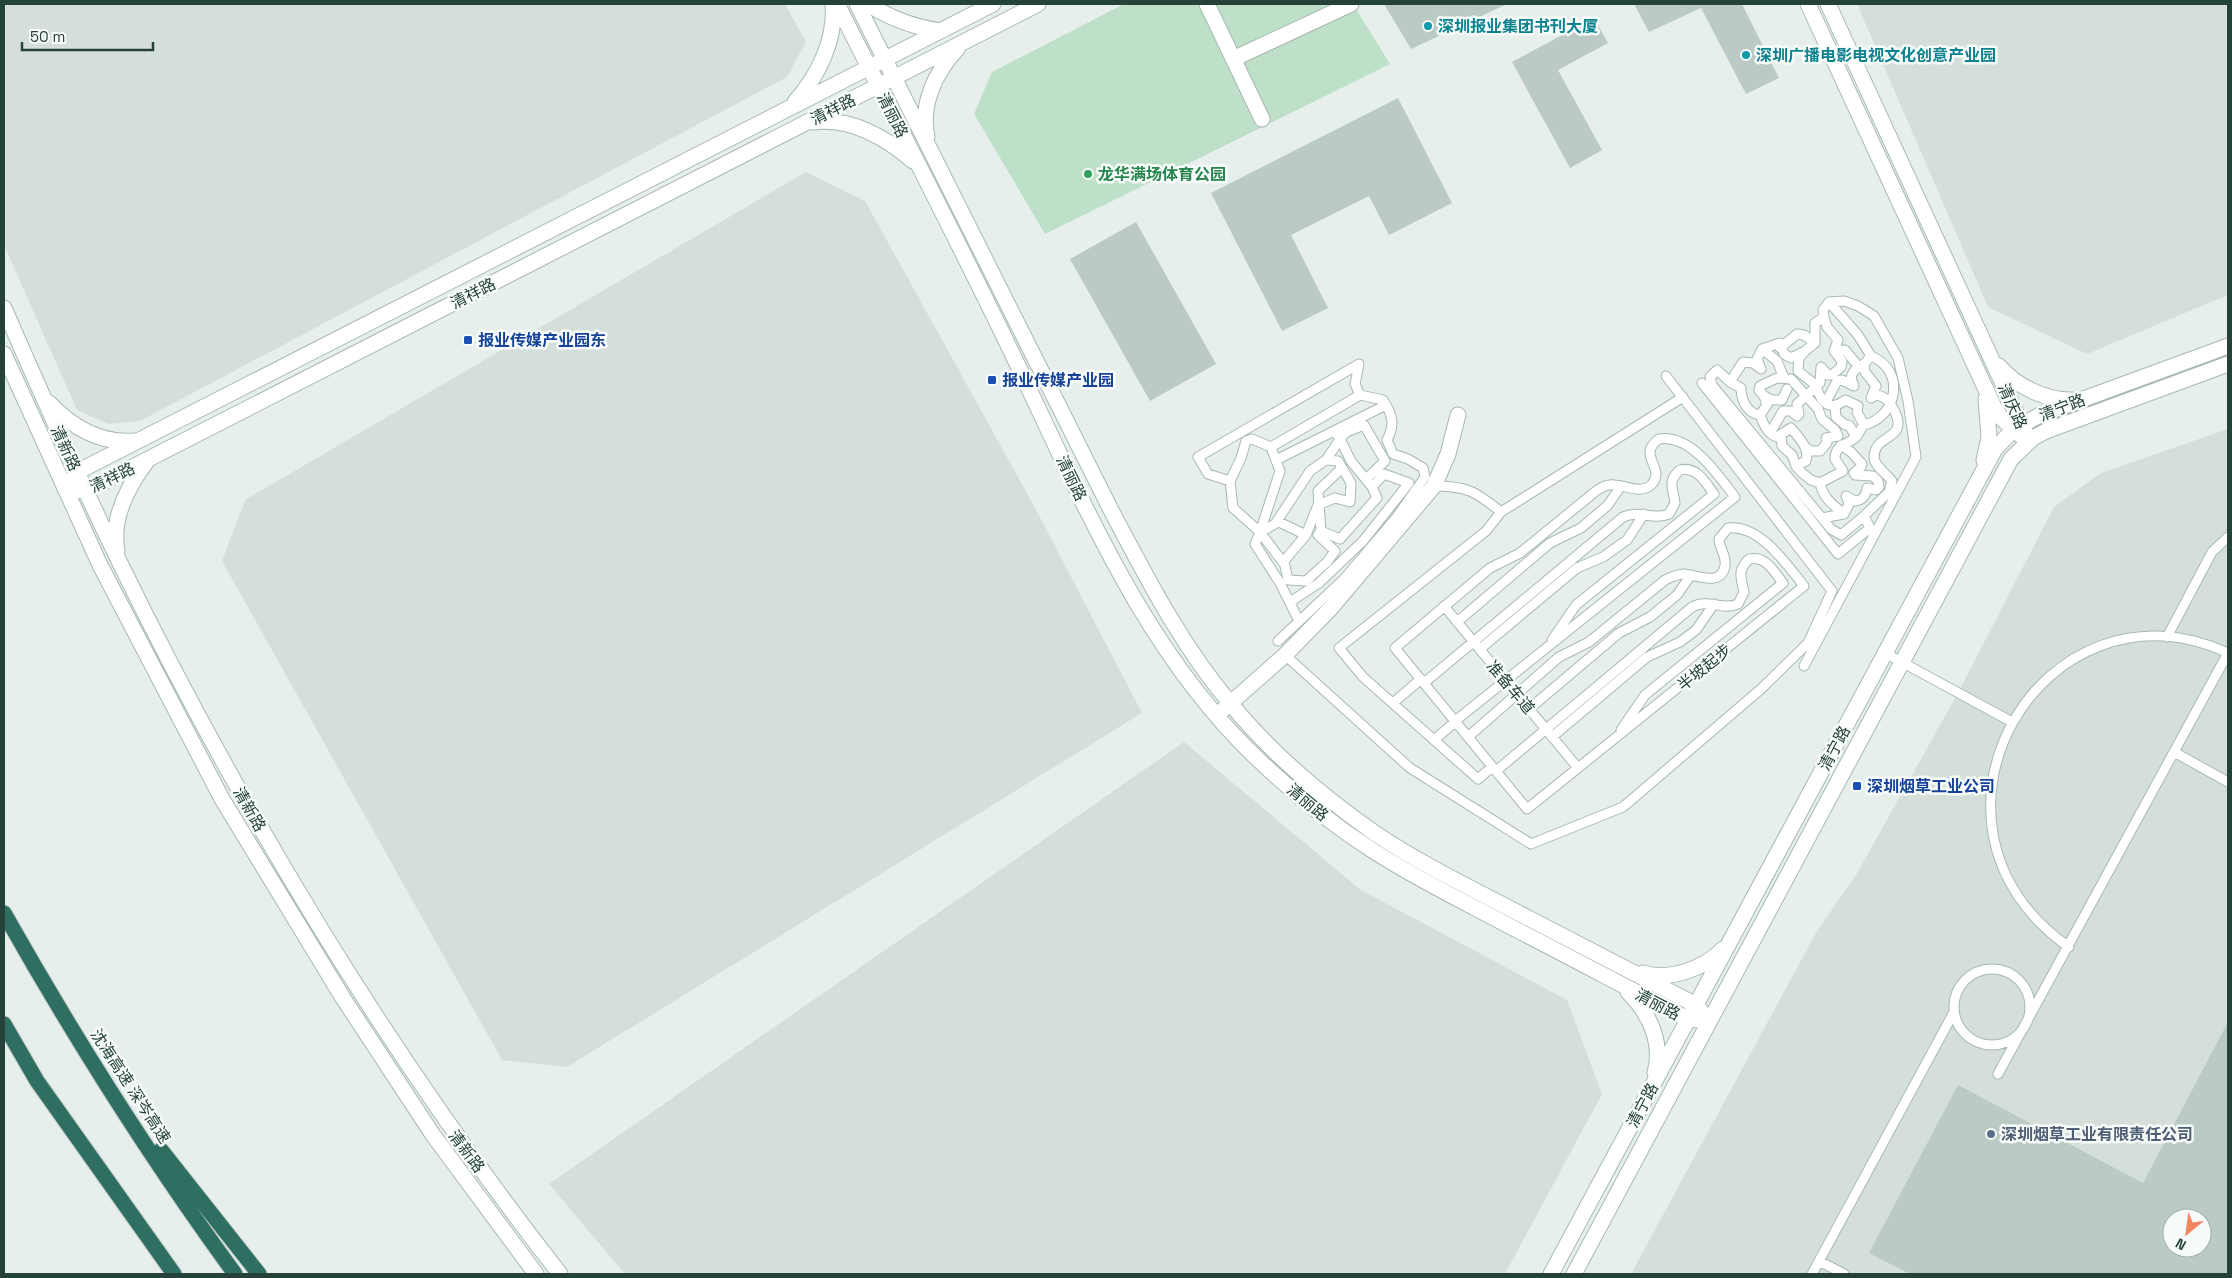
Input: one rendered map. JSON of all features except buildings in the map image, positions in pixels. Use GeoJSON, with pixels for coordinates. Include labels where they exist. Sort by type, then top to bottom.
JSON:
{"type":"FeatureCollection","features":[{"type":"Feature","properties":{"kind":"highway","name":"沈海高速 深岑高速"},"geometry":{"type":"LineString","coordinates":[[4,913],[100,1073],[200,1226],[235,1274]]}},
{"type":"Feature","properties":{"kind":"highway"},"geometry":{"type":"LineString","coordinates":[[4,1024],[37,1082],[174,1274]]}},
{"type":"Feature","properties":{"kind":"highway"},"geometry":{"type":"LineString","coordinates":[[100,1073],[258,1274]]}},
{"type":"Feature","properties":{"kind":"street"},"geometry":{"type":"LineString","coordinates":[[790,108],[805,91],[825,54],[831,35],[834,14],[833,4]]}},
{"type":"Feature","properties":{"kind":"street","name":"清丽路"},"geometry":{"type":"LineString","coordinates":[[838,4],[1093,520],[1136,601],[1179,668],[1216,715],[1269,769],[1324,817],[1373,851],[1435,886],[1688,1019],[1709,1021]]}},
{"type":"Feature","properties":{"kind":"street","name":"清丽路"},"geometry":{"type":"LineString","coordinates":[[857,4],[1112,512],[1155,592],[1191,650],[1230,703],[1289,764],[1324,795],[1377,834],[1444,874],[1696,1005],[1709,1021]]}},
{"type":"Feature","properties":{"kind":"street"},"geometry":{"type":"LineString","coordinates":[[868,4],[898,21],[918,28],[940,31]]}},
{"type":"Feature","properties":{"kind":"street","name":"清祥路"},"geometry":{"type":"LineString","coordinates":[[65,489],[78,472],[993,4]]}},
{"type":"Feature","properties":{"kind":"street","name":"清祥路"},"geometry":{"type":"LineString","coordinates":[[65,489],[86,491],[1038,4]]}},
{"type":"Feature","properties":{"kind":"street"},"geometry":{"type":"LineString","coordinates":[[1207,4],[1262,119]]}},
{"type":"Feature","properties":{"kind":"street"},"geometry":{"type":"LineString","coordinates":[[1233,58],[1351,4]]}},
{"type":"Feature","properties":{"kind":"street","name":"清庆路"},"geometry":{"type":"LineString","coordinates":[[1808,4],[1994,407],[2018,427]]}},
{"type":"Feature","properties":{"kind":"street","name":"清庆路"},"geometry":{"type":"LineString","coordinates":[[1828,4],[1991,357],[2018,427],[2028,442]]}},
{"type":"Feature","properties":{"kind":"street"},"geometry":{"type":"LineString","coordinates":[[930,149],[925,127],[926,110],[931,90],[948,58],[964,42]]}},
{"type":"Feature","properties":{"kind":"street"},"geometry":{"type":"LineString","coordinates":[[805,123],[824,120],[842,122],[862,128],[900,150],[919,166]]}},
{"type":"Feature","properties":{"kind":"street","name":"清新路"},"geometry":{"type":"LineString","coordinates":[[4,308],[120,564],[238,789],[359,988],[448,1124],[560,1274]]}},
{"type":"Feature","properties":{"kind":"street","name":"清宁路"},"geometry":{"type":"LineString","coordinates":[[1551,1274],[1994,449],[2018,427],[2040,415],[2228,346]]}},
{"type":"Feature","properties":{"kind":"street","name":"清新路"},"geometry":{"type":"LineString","coordinates":[[4,354],[100,565],[182,725],[268,876],[343,998],[433,1135],[536,1274]]}},
{"type":"Feature","properties":{"kind":"street"},"geometry":{"type":"LineString","coordinates":[[1991,357],[2004,373],[2031,390],[2062,400],[2082,399]]}},
{"type":"Feature","properties":{"kind":"street","name":"清宁路"},"geometry":{"type":"LineString","coordinates":[[1574,1274],[2011,459],[2028,442],[2058,426],[2228,364]]}},
{"type":"Feature","properties":{"kind":"street"},"geometry":{"type":"LineString","coordinates":[[1979,477],[1989,437],[1987,402],[1981,378]]}},
{"type":"Feature","properties":{"kind":"street"},"geometry":{"type":"LineString","coordinates":[[43,397],[58,412],[90,433],[120,442],[138,441]]}},
{"type":"Feature","properties":{"kind":"street"},"geometry":{"type":"LineString","coordinates":[[1216,715],[1285,655],[1331,608],[1434,486],[1448,454],[1458,415]]}},
{"type":"Feature","properties":{"kind":"street"},"geometry":{"type":"LineString","coordinates":[[120,564],[116,546],[117,526],[121,507],[136,476],[149,459]]}},
{"type":"Feature","properties":{"kind":"street"},"geometry":{"type":"LineString","coordinates":[[1627,969],[1655,975],[1683,972],[1715,957],[1730,941]]}},
{"type":"Feature","properties":{"kind":"street"},"geometry":{"type":"LineString","coordinates":[[1618,983],[1639,1002],[1651,1021],[1657,1044],[1658,1063],[1651,1088]]}},
{"type":"Feature","properties":{"kind":"lane"},"geometry":{"type":"LineString","coordinates":[[1804,666],[1916,457],[1908,401],[1898,358],[1874,316],[1858,306],[1844,301],[1829,302],[1823,310],[1827,327],[1838,340],[1834,351]]}},
{"type":"Feature","properties":{"kind":"lane"},"geometry":{"type":"LineString","coordinates":[[1781,434],[1782,446],[1792,455],[1796,466],[1811,480],[1820,483],[1843,471],[1835,459],[1841,445],[1856,437],[1864,425],[1872,423],[1877,419],[1890,403],[1895,391],[1895,382],[1880,360],[1871,356],[1858,335],[1829,302]]}},
{"type":"Feature","properties":{"kind":"lane"},"geometry":{"type":"LineString","coordinates":[[1815,343],[1815,322],[1824,317]]}},
{"type":"Feature","properties":{"kind":"lane"},"geometry":{"type":"LineString","coordinates":[[1780,348],[1798,334],[1804,335],[1815,343]]}},
{"type":"Feature","properties":{"kind":"lane"},"geometry":{"type":"LineString","coordinates":[[1730,382],[1744,362],[1753,363],[1760,369],[1757,358],[1762,349],[1780,343],[1780,348],[1784,354],[1791,358],[1805,351]]}},
{"type":"Feature","properties":{"kind":"lane"},"geometry":{"type":"LineString","coordinates":[[1815,343],[1799,358],[1798,371],[1816,386],[1817,393],[1830,404],[1836,417],[1845,425],[1850,425],[1856,437]]}},
{"type":"Feature","properties":{"kind":"lane"},"geometry":{"type":"LineString","coordinates":[[1762,349],[1777,361],[1784,378]]}},
{"type":"Feature","properties":{"kind":"lane"},"geometry":{"type":"LineString","coordinates":[[1760,415],[1754,414],[1747,407],[1741,396],[1741,388],[1730,382],[1717,370],[1710,377],[1712,385],[1831,529],[1841,534],[1864,516],[1889,492],[1892,481],[1887,473],[1875,464],[1874,457],[1875,450],[1880,443],[1896,433],[1899,426],[1898,417],[1890,403],[1883,396],[1877,395],[1871,398],[1876,386],[1862,365],[1845,350],[1834,351]]}},
{"type":"Feature","properties":{"kind":"lane"},"geometry":{"type":"LineString","coordinates":[[1770,433],[1783,411],[1791,411],[1797,416],[1799,414],[1797,404],[1822,378],[1821,367],[1828,375],[1832,375],[1841,368],[1842,361],[1834,351]]}},
{"type":"Feature","properties":{"kind":"lane"},"geometry":{"type":"LineString","coordinates":[[1830,404],[1837,381],[1842,380],[1854,386],[1851,378],[1856,368],[1871,356]]}},
{"type":"Feature","properties":{"kind":"lane"},"geometry":{"type":"LineString","coordinates":[[1230,481],[1208,474],[1198,456],[1359,364],[1355,384],[1360,395]]}},
{"type":"Feature","properties":{"kind":"lane"},"geometry":{"type":"LineString","coordinates":[[1285,655],[1410,768],[1532,844],[1623,807],[1761,689],[1808,643],[1832,591],[1666,376]]}},
{"type":"Feature","properties":{"kind":"lane"},"geometry":{"type":"LineString","coordinates":[[1760,415],[1767,405],[1764,396],[1759,390],[1760,386],[1777,378],[1791,379],[1818,408],[1822,419],[1836,430],[1838,436],[1826,438],[1827,443],[1820,451],[1811,451],[1805,447]]}},
{"type":"Feature","properties":{"kind":"lane"},"geometry":{"type":"LineString","coordinates":[[1702,383],[1838,554],[1870,528],[1864,516]]}},
{"type":"Feature","properties":{"kind":"lane"},"geometry":{"type":"LineString","coordinates":[[1764,396],[1772,400],[1782,400],[1786,389]]}},
{"type":"Feature","properties":{"kind":"lane"},"geometry":{"type":"LineString","coordinates":[[1271,447],[1360,395],[1383,400],[1390,410],[1393,428],[1387,440],[1393,454],[1408,459],[1423,468],[1425,477],[1396,518],[1344,579],[1278,641]]}},
{"type":"Feature","properties":{"kind":"lane"},"geometry":{"type":"LineString","coordinates":[[1683,397],[1501,512],[1486,531],[1339,648],[1364,677],[1478,779],[1546,730],[1644,653],[1680,642],[1696,630],[1714,604]]}},
{"type":"Feature","properties":{"kind":"lane"},"geometry":{"type":"LineString","coordinates":[[1830,404],[1846,400],[1852,401],[1858,406],[1857,412],[1864,425]]}},
{"type":"Feature","properties":{"kind":"lane"},"geometry":{"type":"LineString","coordinates":[[1276,460],[1386,405]]}},
{"type":"Feature","properties":{"kind":"lane"},"geometry":{"type":"LineString","coordinates":[[1760,415],[1766,429],[1770,433],[1777,436],[1791,428],[1805,447],[1808,455],[1806,462],[1796,466]]}},
{"type":"Feature","properties":{"kind":"lane"},"geometry":{"type":"LineString","coordinates":[[1260,532],[1277,521],[1310,471],[1326,460],[1346,432],[1364,425],[1385,461]]}},
{"type":"Feature","properties":{"kind":"lane"},"geometry":{"type":"LineString","coordinates":[[1321,531],[1340,539],[1377,498],[1334,431]]}},
{"type":"Feature","properties":{"kind":"lane"},"geometry":{"type":"LineString","coordinates":[[1285,565],[1260,532],[1233,508],[1230,481],[1241,458],[1246,441],[1252,439],[1271,447],[1280,471],[1260,532],[1255,544],[1290,602],[1299,621]]}},
{"type":"Feature","properties":{"kind":"lane"},"geometry":{"type":"LineString","coordinates":[[1434,740],[1455,721],[1505,680],[1735,497],[1706,460],[1674,440],[1659,439],[1650,449],[1650,455],[1656,471],[1652,484],[1647,488],[1604,486],[1596,491],[1520,553],[1490,568],[1396,648],[1423,681],[1455,721],[1494,769]]}},
{"type":"Feature","properties":{"kind":"lane"},"geometry":{"type":"LineString","coordinates":[[1841,445],[1851,452],[1862,464],[1854,473],[1855,475],[1872,476],[1878,481],[1879,487],[1876,490],[1868,488],[1866,495],[1861,500],[1855,502],[1846,496],[1849,504],[1844,514]]}},
{"type":"Feature","properties":{"kind":"lane"},"geometry":{"type":"LineString","coordinates":[[1369,483],[1385,461],[1393,454]]}},
{"type":"Feature","properties":{"kind":"lane"},"geometry":{"type":"LineString","coordinates":[[1326,460],[1338,461],[1351,483],[1350,502],[1335,498],[1318,505],[1306,535],[1284,561],[1288,580],[1306,581],[1336,551],[1318,535],[1321,531],[1318,505],[1318,491],[1342,468]]}},
{"type":"Feature","properties":{"kind":"lane"},"geometry":{"type":"LineString","coordinates":[[1480,650],[1526,611],[1623,517],[1629,514],[1644,514],[1657,517],[1669,514],[1675,503],[1670,486],[1671,480],[1680,470],[1693,470],[1700,476],[1714,494],[1576,605],[1547,647]]}},
{"type":"Feature","properties":{"kind":"lane"},"geometry":{"type":"LineString","coordinates":[[1290,602],[1319,583],[1363,541],[1408,483],[1384,474],[1369,483]]}},
{"type":"Feature","properties":{"kind":"lane"},"geometry":{"type":"LineString","coordinates":[[1820,483],[1826,499],[1844,514]]}},
{"type":"Feature","properties":{"kind":"lane"},"geometry":{"type":"LineString","coordinates":[[1434,486],[1458,486],[1481,496],[1501,512]]}},
{"type":"Feature","properties":{"kind":"lane"},"geometry":{"type":"LineString","coordinates":[[1457,622],[1550,543],[1581,528],[1608,505],[1621,486]]}},
{"type":"Feature","properties":{"kind":"lane"},"geometry":{"type":"LineString","coordinates":[[1393,703],[1575,564],[1603,557],[1627,540],[1644,514]]}},
{"type":"Feature","properties":{"kind":"lane"},"geometry":{"type":"LineString","coordinates":[[1822,518],[1844,514]]}},
{"type":"Feature","properties":{"kind":"lane"},"geometry":{"type":"LineString","coordinates":[[1277,521],[1306,535]]}},
{"type":"Feature","properties":{"kind":"lane","name":"半坡起步"},"geometry":{"type":"LineString","coordinates":[[1494,769],[1527,809],[1804,586],[1775,550],[1743,530],[1728,528],[1719,539],[1719,545],[1725,560],[1722,573],[1716,578],[1708,579],[1691,576]]}},
{"type":"Feature","properties":{"kind":"lane"},"geometry":{"type":"LineString","coordinates":[[2167,637],[2212,552],[2228,536]]}},
{"type":"Feature","properties":{"kind":"lane","name":"半坡起步"},"geometry":{"type":"LineString","coordinates":[[1617,737],[1646,695],[1783,583],[1770,565],[1762,560],[1749,559],[1740,569],[1739,575],[1744,592],[1738,604],[1726,607],[1714,604]]}},
{"type":"Feature","properties":{"kind":"lane"},"geometry":{"type":"LineString","coordinates":[[1468,737],[1560,657],[1589,642],[1665,580],[1674,575],[1691,576]]}},
{"type":"Feature","properties":{"kind":"lane"},"geometry":{"type":"LineString","coordinates":[[1529,709],[1619,633],[1650,618],[1677,595],[1691,576]]}},
{"type":"Feature","properties":{"kind":"lane"},"geometry":{"type":"LineString","coordinates":[[1552,737],[1595,700],[1692,607],[1699,603],[1714,604]]}},
{"type":"Feature","properties":{"kind":"lane","name":"准备车道"},"geometry":{"type":"LineString","coordinates":[[1444,606],[1578,768]]}},
{"type":"Feature","properties":{"kind":"lane"},"geometry":{"type":"LineString","coordinates":[[1998,1074],[2069,947],[2228,653],[2190,639],[2167,637],[2140,637],[2096,648],[2073,660],[2051,675],[2032,694],[2012,722],[2002,743],[1994,771],[1990,806],[1992,832],[2008,880],[2026,908],[2039,923],[2069,947]]}},
{"type":"Feature","properties":{"kind":"lane"},"geometry":{"type":"LineString","coordinates":[[1885,653],[2012,722]]}},
{"type":"Feature","properties":{"kind":"lane"},"geometry":{"type":"LineString","coordinates":[[2174,752],[2228,782]]}},
{"type":"Feature","properties":{"kind":"lane"},"geometry":{"type":"LineString","coordinates":[[1998,969],[2014,976],[2023,985],[2028,994],[2030,1010],[2026,1024],[2013,1039],[1994,1045],[1983,1044],[1965,1034],[1956,1022],[1954,1012],[1956,994],[1962,983],[1981,970],[1998,969]]}},
{"type":"Feature","properties":{"kind":"lane"},"geometry":{"type":"LineString","coordinates":[[1812,1274],[1954,1012]]}},
{"type":"Feature","properties":{"kind":"lane"},"geometry":{"type":"LineString","coordinates":[[1819,1261],[1844,1274]]}},
{"type":"Feature","properties":{"kind":"shaded area"},"geometry":{"type":"Polygon","coordinates":[[[4,4],[785,4],[806,42],[787,77],[140,421],[108,424],[77,410],[4,245],[4,4]]]}},
{"type":"Feature","properties":{"kind":"shaded area"},"geometry":{"type":"Polygon","coordinates":[[[1857,4],[2228,4],[2228,295],[2087,354],[1988,307],[1857,4]]]}},
{"type":"Feature","properties":{"kind":"shaded area"},"geometry":{"type":"Polygon","coordinates":[[[806,172],[865,201],[1034,506],[1142,713],[567,1067],[502,1060],[222,561],[245,500],[806,172]]]}},
{"type":"Feature","properties":{"kind":"shaded area","name":"深圳烟草工业有限责任公司"},"geometry":{"type":"Polygon","coordinates":[[[2228,429],[2228,1274],[1631,1274],[1817,931],[1856,875],[1958,693],[2054,507],[2101,473],[2228,429]]]}},
{"type":"Feature","properties":{"kind":"shaded area"},"geometry":{"type":"Polygon","coordinates":[[[1184,742],[1361,890],[1567,1000],[1602,1094],[1505,1274],[625,1274],[549,1184],[1184,742]]]}},
{"type":"Feature","properties":{"kind":"green space","name":"龙华满场体育公园"},"geometry":{"type":"Polygon","coordinates":[[[1124,4],[1353,4],[1390,64],[1045,234],[974,114],[992,72],[1124,4]]]}},
{"type":"Feature","properties":{"kind":"place","name":"深圳报业集团书刊大厦"},"geometry":{"type":"Point","coordinates":[1428,26]}},
{"type":"Feature","properties":{"kind":"place","name":"深圳广播电影电视文化创意产业园"},"geometry":{"type":"Point","coordinates":[1746,55]}},
{"type":"Feature","properties":{"kind":"place","name":"龙华满场体育公园"},"geometry":{"type":"Point","coordinates":[1088,174]}},
{"type":"Feature","properties":{"kind":"place","name":"报业传媒产业园东"},"geometry":{"type":"Point","coordinates":[468,340]}},
{"type":"Feature","properties":{"kind":"place","name":"报业传媒产业园"},"geometry":{"type":"Point","coordinates":[992,380]}},
{"type":"Feature","properties":{"kind":"place","name":"深圳烟草工业公司"},"geometry":{"type":"Point","coordinates":[1857,786]}},
{"type":"Feature","properties":{"kind":"place","name":"深圳烟草工业有限责任公司"},"geometry":{"type":"Point","coordinates":[1991,1134]}}]}
